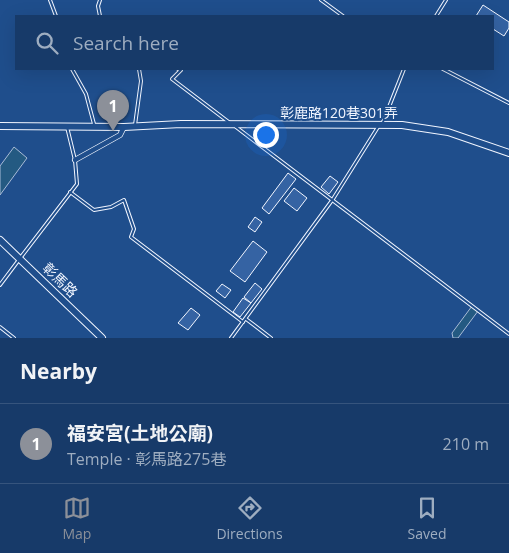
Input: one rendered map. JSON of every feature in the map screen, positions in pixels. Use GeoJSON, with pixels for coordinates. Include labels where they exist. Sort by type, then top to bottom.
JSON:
{"type":"FeatureCollection","features":[{"type":"Feature","properties":{"kind":"street","name":"彰鹿路120巷301弄"},"geometry":{"type":"LineString","coordinates":[[0,126],[124,127],[135,125],[380,124],[448,132],[509,153]]}},
{"type":"Feature","properties":{"kind":"street"},"geometry":{"type":"LineString","coordinates":[[75,160],[120,135],[124,127]]}},
{"type":"Feature","properties":{"kind":"street","name":"彰馬路"},"geometry":{"type":"LineString","coordinates":[[0,240],[102,338]]}},
{"type":"Feature","properties":{"kind":"lane"},"geometry":{"type":"LineString","coordinates":[[50,0],[56,15]]}},
{"type":"Feature","properties":{"kind":"lane"},"geometry":{"type":"LineString","coordinates":[[100,0],[98,6],[100,15]]}},
{"type":"Feature","properties":{"kind":"lane"},"geometry":{"type":"LineString","coordinates":[[321,0],[342,15]]}},
{"type":"Feature","properties":{"kind":"lane"},"geometry":{"type":"LineString","coordinates":[[437,15],[446,0]]}},
{"type":"Feature","properties":{"kind":"lane"},"geometry":{"type":"LineString","coordinates":[[73,70],[86,94],[95,126]]}},
{"type":"Feature","properties":{"kind":"lane"},"geometry":{"type":"LineString","coordinates":[[135,125],[139,104],[140,70]]}},
{"type":"Feature","properties":{"kind":"lane"},"geometry":{"type":"LineString","coordinates":[[181,70],[172,79],[509,334]]}},
{"type":"Feature","properties":{"kind":"lane"},"geometry":{"type":"LineString","coordinates":[[231,338],[333,199],[380,124],[385,120],[404,70]]}},
{"type":"Feature","properties":{"kind":"lane"},"geometry":{"type":"LineString","coordinates":[[445,70],[509,103]]}},
{"type":"Feature","properties":{"kind":"lane"},"geometry":{"type":"LineString","coordinates":[[0,285],[77,184],[75,160],[66,126]]}},
{"type":"Feature","properties":{"kind":"lane"},"geometry":{"type":"LineString","coordinates":[[70,192],[94,210],[111,207],[124,200],[134,229],[131,237],[244,322]]}},
{"type":"Feature","properties":{"kind":"lane"},"geometry":{"type":"LineString","coordinates":[[246,319],[271,338]]}},
{"type":"Feature","properties":{"kind":"lane"},"geometry":{"type":"LineString","coordinates":[[0,327],[14,338]]}},
{"type":"Feature","properties":{"kind":"shaded area"},"geometry":{"type":"Polygon","coordinates":[[[14,147],[27,158],[0,195],[0,166],[14,147]]]}},
{"type":"Feature","properties":{"kind":"shaded area"},"geometry":{"type":"Polygon","coordinates":[[[472,306],[478,311],[458,338],[453,338],[452,333],[472,306]]]}},
{"type":"Feature","properties":{"kind":"building"},"geometry":{"type":"Polygon","coordinates":[[[483,5],[509,22],[509,28],[504,36],[494,30],[494,15],[477,15],[483,5]]]}},
{"type":"Feature","properties":{"kind":"building"},"geometry":{"type":"Polygon","coordinates":[[[288,173],[296,179],[269,214],[262,208],[288,173]]]}},
{"type":"Feature","properties":{"kind":"building"},"geometry":{"type":"Polygon","coordinates":[[[330,176],[338,182],[329,194],[321,187],[330,176]]]}},
{"type":"Feature","properties":{"kind":"building"},"geometry":{"type":"Polygon","coordinates":[[[294,188],[307,198],[297,211],[284,201],[294,188]]]}},
{"type":"Feature","properties":{"kind":"building"},"geometry":{"type":"Polygon","coordinates":[[[255,217],[262,222],[255,232],[248,227],[255,217]]]}},
{"type":"Feature","properties":{"kind":"building"},"geometry":{"type":"Polygon","coordinates":[[[253,241],[267,252],[245,282],[230,271],[253,241]]]}},
{"type":"Feature","properties":{"kind":"building"},"geometry":{"type":"Polygon","coordinates":[[[255,283],[262,289],[251,303],[244,297],[255,283]]]}},
{"type":"Feature","properties":{"kind":"building"},"geometry":{"type":"Polygon","coordinates":[[[222,284],[231,290],[225,298],[216,291],[222,284]]]}},
{"type":"Feature","properties":{"kind":"building"},"geometry":{"type":"Polygon","coordinates":[[[243,298],[251,303],[240,317],[233,312],[243,298]]]}},
{"type":"Feature","properties":{"kind":"building"},"geometry":{"type":"Polygon","coordinates":[[[191,308],[200,315],[188,330],[178,323],[191,308]]]}},
{"type":"Feature","properties":{"kind":"place","name":"福安宮(土地公廟)"},"geometry":{"type":"Point","coordinates":[113,131]}}]}
